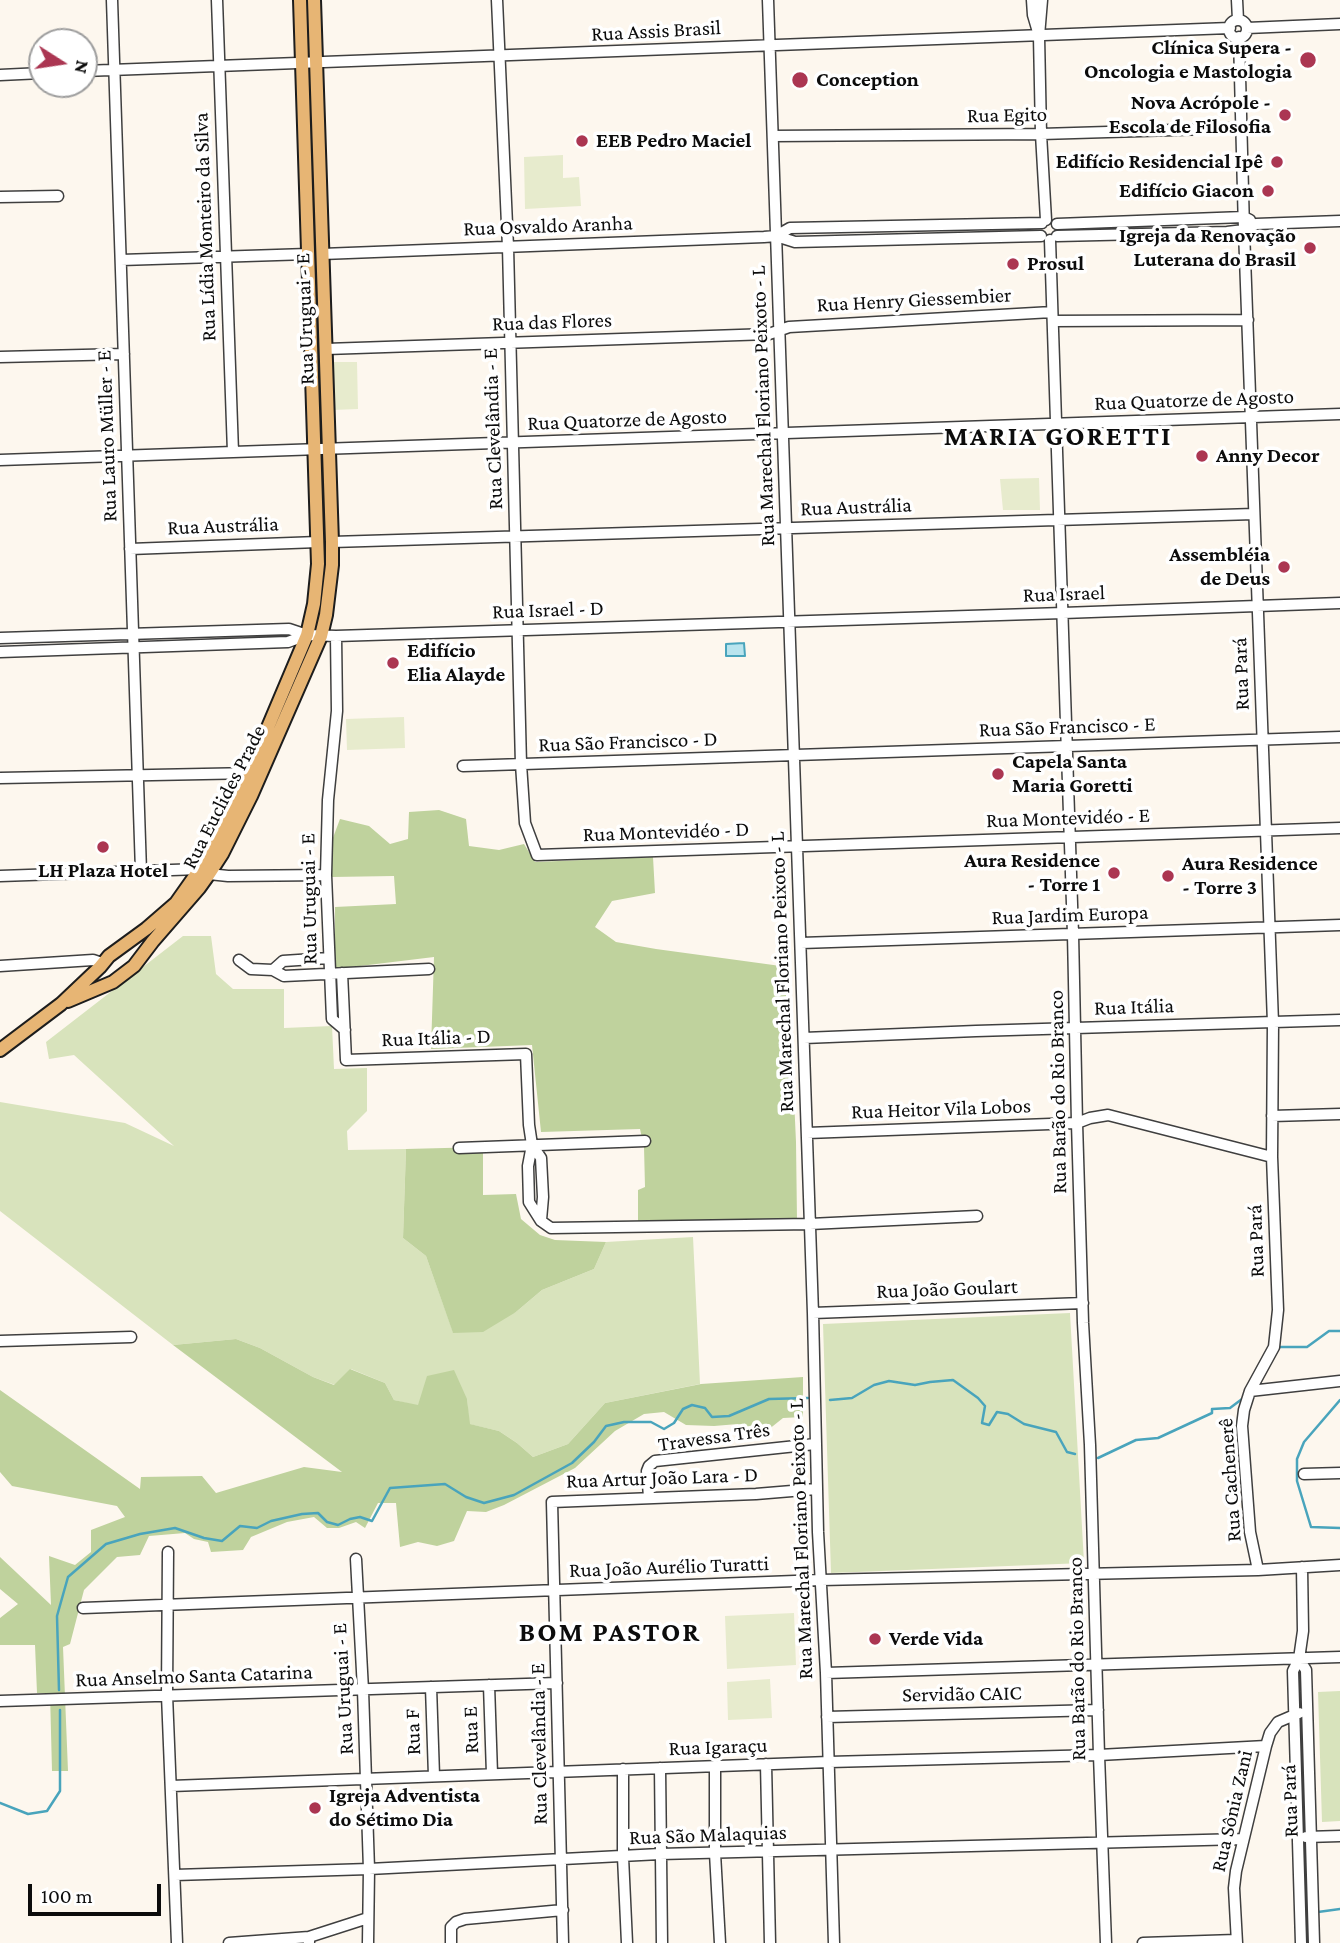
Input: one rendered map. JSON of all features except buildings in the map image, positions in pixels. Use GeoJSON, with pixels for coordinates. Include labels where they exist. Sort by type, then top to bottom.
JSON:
{"type":"FeatureCollection","features":[{"type":"Feature","properties":{"kind":"main road","name":"Rua Uruguai - E"},"geometry":{"type":"LineString","coordinates":[[300,0],[309,63],[326,349],[332,542],[330,588],[321,636]]}},
{"type":"Feature","properties":{"kind":"main road","name":"Rua Uruguai - E"},"geometry":{"type":"LineString","coordinates":[[307,635],[314,604],[318,564],[308,254],[309,63],[314,0]]}},
{"type":"Feature","properties":{"kind":"main road","name":"Rua Euclides Prade"},"geometry":{"type":"LineString","coordinates":[[255,773],[307,635]]}},
{"type":"Feature","properties":{"kind":"main road","name":"Rua Euclides Prade"},"geometry":{"type":"LineString","coordinates":[[61,1004],[109,984],[134,966],[185,905],[255,773],[321,636]]}},
{"type":"Feature","properties":{"kind":"main road","name":"Rua Euclides Prade"},"geometry":{"type":"LineString","coordinates":[[0,1049],[61,1004],[101,965],[176,903],[205,871]]}},
{"type":"Feature","properties":{"kind":"main road"},"geometry":{"type":"LineString","coordinates":[[125,944],[132,943],[139,948],[138,960]]}},
{"type":"Feature","properties":{"kind":"main road"},"geometry":{"type":"LineString","coordinates":[[101,965],[97,975],[109,984]]}},
{"type":"Feature","properties":{"kind":"street","name":"Rua Lauro Müller - E"},"geometry":{"type":"LineString","coordinates":[[112,0],[141,871]]}},
{"type":"Feature","properties":{"kind":"street","name":"Rua Lídia Monteiro da Silva"},"geometry":{"type":"LineString","coordinates":[[217,0],[233,452]]}},
{"type":"Feature","properties":{"kind":"street","name":"Rua Clevelândia - E"},"geometry":{"type":"LineString","coordinates":[[497,0],[508,247],[521,764],[525,823],[537,855]]}},
{"type":"Feature","properties":{"kind":"street","name":"Rua Marechal Floriano Peixoto - L"},"geometry":{"type":"LineString","coordinates":[[768,0],[813,1313],[816,1489],[826,1673],[834,1943]]}},
{"type":"Feature","properties":{"kind":"street"},"geometry":{"type":"LineString","coordinates":[[1032,0],[1039,36]]}},
{"type":"Feature","properties":{"kind":"street"},"geometry":{"type":"LineString","coordinates":[[1042,0],[1039,36],[1041,134],[1048,222]]}},
{"type":"Feature","properties":{"kind":"street"},"geometry":{"type":"LineString","coordinates":[[1237,0],[1238,20]]}},
{"type":"Feature","properties":{"kind":"street"},"geometry":{"type":"LineString","coordinates":[[1238,20],[1245,23],[1247,28],[1245,34],[1239,37],[1232,34],[1230,29],[1231,23],[1238,20]]}},
{"type":"Feature","properties":{"kind":"street"},"geometry":{"type":"LineString","coordinates":[[1247,28],[1340,24]]}},
{"type":"Feature","properties":{"kind":"street","name":"Rua Assis Brasil"},"geometry":{"type":"LineString","coordinates":[[98,71],[1230,29]]}},
{"type":"Feature","properties":{"kind":"street","name":"Rua Pará"},"geometry":{"type":"LineString","coordinates":[[1239,37],[1273,1023],[1272,1157],[1278,1310]]}},
{"type":"Feature","properties":{"kind":"street"},"geometry":{"type":"LineString","coordinates":[[0,75],[28,74]]}},
{"type":"Feature","properties":{"kind":"street","name":"Rua Egito"},"geometry":{"type":"LineString","coordinates":[[773,136],[1041,134],[1241,128]]}},
{"type":"Feature","properties":{"kind":"street"},"geometry":{"type":"LineString","coordinates":[[0,197],[58,196]]}},
{"type":"Feature","properties":{"kind":"street"},"geometry":{"type":"LineString","coordinates":[[1244,217],[1256,224]]}},
{"type":"Feature","properties":{"kind":"street","name":"Rua Osvaldo Aranha"},"geometry":{"type":"LineString","coordinates":[[776,236],[790,228],[1244,217]]}},
{"type":"Feature","properties":{"kind":"street"},"geometry":{"type":"LineString","coordinates":[[1196,219],[1197,232]]}},
{"type":"Feature","properties":{"kind":"street"},"geometry":{"type":"LineString","coordinates":[[1151,220],[1151,233]]}},
{"type":"Feature","properties":{"kind":"street"},"geometry":{"type":"LineString","coordinates":[[1244,230],[1256,224],[1340,221]]}},
{"type":"Feature","properties":{"kind":"street"},"geometry":{"type":"LineString","coordinates":[[1048,222],[1059,228],[1049,237],[1039,227],[1048,222]]}},
{"type":"Feature","properties":{"kind":"street"},"geometry":{"type":"LineString","coordinates":[[1100,222],[1100,235]]}},
{"type":"Feature","properties":{"kind":"street"},"geometry":{"type":"LineString","coordinates":[[904,225],[904,240]]}},
{"type":"Feature","properties":{"kind":"street","name":"Rua Osvaldo Aranha"},"geometry":{"type":"LineString","coordinates":[[322,254],[776,236],[795,242],[1244,230]]}},
{"type":"Feature","properties":{"kind":"street","name":"Rua Barão do Rio Branco"},"geometry":{"type":"LineString","coordinates":[[1049,237],[1068,747],[1083,1303],[1107,1943]]}},
{"type":"Feature","properties":{"kind":"street"},"geometry":{"type":"LineString","coordinates":[[121,260],[308,254]]}},
{"type":"Feature","properties":{"kind":"street","name":"Rua Henry Giessembier"},"geometry":{"type":"LineString","coordinates":[[779,330],[789,327],[1053,317],[1248,320]]}},
{"type":"Feature","properties":{"kind":"street","name":"Rua das Flores"},"geometry":{"type":"LineString","coordinates":[[326,349],[769,334],[779,330]]}},
{"type":"Feature","properties":{"kind":"street"},"geometry":{"type":"LineString","coordinates":[[0,357],[124,354]]}},
{"type":"Feature","properties":{"kind":"street","name":"Rua Quatorze de Agosto"},"geometry":{"type":"LineString","coordinates":[[0,460],[1340,414]]}},
{"type":"Feature","properties":{"kind":"street","name":"Rua Austrália"},"geometry":{"type":"LineString","coordinates":[[332,542],[1254,514]]}},
{"type":"Feature","properties":{"kind":"street","name":"Rua Austrália"},"geometry":{"type":"LineString","coordinates":[[130,549],[317,542]]}},
{"type":"Feature","properties":{"kind":"street","name":"Rua Israel"},"geometry":{"type":"LineString","coordinates":[[789,621],[1340,603]]}},
{"type":"Feature","properties":{"kind":"street","name":"Rua Israel - D"},"geometry":{"type":"LineString","coordinates":[[0,638],[289,629],[307,635],[336,636],[789,621]]}},
{"type":"Feature","properties":{"kind":"street","name":"Rua Israel - D"},"geometry":{"type":"LineString","coordinates":[[0,652],[288,642],[307,635]]}},
{"type":"Feature","properties":{"kind":"street","name":"Rua Uruguai - E"},"geometry":{"type":"LineString","coordinates":[[336,636],[337,711],[328,800],[326,874],[332,1019],[345,1030]]}},
{"type":"Feature","properties":{"kind":"street","name":"Rua São Francisco - E"},"geometry":{"type":"LineString","coordinates":[[795,756],[1340,737]]}},
{"type":"Feature","properties":{"kind":"street","name":"Rua São Francisco - D"},"geometry":{"type":"LineString","coordinates":[[463,766],[795,756]]}},
{"type":"Feature","properties":{"kind":"street"},"geometry":{"type":"LineString","coordinates":[[0,778],[255,773]]}},
{"type":"Feature","properties":{"kind":"street","name":"Rua Montevidéo - E"},"geometry":{"type":"LineString","coordinates":[[797,847],[1340,828]]}},
{"type":"Feature","properties":{"kind":"street","name":"Rua Montevidéo - D"},"geometry":{"type":"LineString","coordinates":[[537,855],[797,847]]}},
{"type":"Feature","properties":{"kind":"street"},"geometry":{"type":"LineString","coordinates":[[0,876],[141,871],[205,871],[228,876],[326,874]]}},
{"type":"Feature","properties":{"kind":"street","name":"Rua Jardim Europa"},"geometry":{"type":"LineString","coordinates":[[801,943],[1340,925]]}},
{"type":"Feature","properties":{"kind":"street"},"geometry":{"type":"LineString","coordinates":[[273,970],[283,961],[329,958]]}},
{"type":"Feature","properties":{"kind":"street"},"geometry":{"type":"LineString","coordinates":[[0,966],[93,960],[101,965]]}},
{"type":"Feature","properties":{"kind":"street"},"geometry":{"type":"LineString","coordinates":[[239,960],[251,969],[273,970],[284,976],[429,969]]}},
{"type":"Feature","properties":{"kind":"street"},"geometry":{"type":"LineString","coordinates":[[283,961],[284,976]]}},
{"type":"Feature","properties":{"kind":"street","name":"Rua Uruguai - E"},"geometry":{"type":"LineString","coordinates":[[342,973],[346,1060]]}},
{"type":"Feature","properties":{"kind":"street","name":"Rua Itália"},"geometry":{"type":"LineString","coordinates":[[804,1038],[1340,1020]]}},
{"type":"Feature","properties":{"kind":"street","name":"Rua Itália - D"},"geometry":{"type":"LineString","coordinates":[[346,1060],[526,1054],[532,1146]]}},
{"type":"Feature","properties":{"kind":"street"},"geometry":{"type":"LineString","coordinates":[[1272,1116],[1340,1114]]}},
{"type":"Feature","properties":{"kind":"street","name":"Rua Heitor Vila Lobos"},"geometry":{"type":"LineString","coordinates":[[807,1133],[1077,1123],[1108,1115],[1272,1157]]}},
{"type":"Feature","properties":{"kind":"street"},"geometry":{"type":"LineString","coordinates":[[459,1148],[645,1141]]}},
{"type":"Feature","properties":{"kind":"street"},"geometry":{"type":"LineString","coordinates":[[532,1146],[528,1166],[529,1202],[541,1221],[551,1228],[810,1223],[977,1216]]}},
{"type":"Feature","properties":{"kind":"street","name":"Rua João Goulart"},"geometry":{"type":"LineString","coordinates":[[813,1313],[1083,1303]]}},
{"type":"Feature","properties":{"kind":"street","name":"Rua Cachenerê"},"geometry":{"type":"LineString","coordinates":[[1258,1570],[1250,1532],[1242,1426],[1250,1391],[1274,1347],[1278,1310]]}},
{"type":"Feature","properties":{"kind":"street"},"geometry":{"type":"LineString","coordinates":[[0,1341],[131,1337]]}},
{"type":"Feature","properties":{"kind":"street"},"geometry":{"type":"LineString","coordinates":[[1250,1391],[1340,1381]]}},
{"type":"Feature","properties":{"kind":"street","name":"Travessa Três"},"geometry":{"type":"LineString","coordinates":[[649,1497],[647,1471],[655,1461],[815,1444]]}},
{"type":"Feature","properties":{"kind":"street"},"geometry":{"type":"LineString","coordinates":[[1304,1474],[1340,1473]]}},
{"type":"Feature","properties":{"kind":"street","name":"Rua Artur João Lara - D"},"geometry":{"type":"LineString","coordinates":[[552,1502],[816,1489]]}},
{"type":"Feature","properties":{"kind":"street","name":"Rua Clevelândia - E"},"geometry":{"type":"LineString","coordinates":[[552,1502],[564,1943]]}},
{"type":"Feature","properties":{"kind":"street"},"geometry":{"type":"LineString","coordinates":[[168,1552],[167,1695],[177,1943]]}},
{"type":"Feature","properties":{"kind":"street","name":"Rua Uruguai - E"},"geometry":{"type":"LineString","coordinates":[[356,1559],[369,1869],[368,1943]]}},
{"type":"Feature","properties":{"kind":"street","name":"Rua João Aurélio Turatti"},"geometry":{"type":"LineString","coordinates":[[83,1608],[821,1580],[1258,1570],[1340,1565]]}},
{"type":"Feature","properties":{"kind":"street","name":"Rua Pará"},"geometry":{"type":"LineString","coordinates":[[1301,1567],[1303,1631],[1299,1659],[1293,1671],[1301,1943]]}},
{"type":"Feature","properties":{"kind":"street"},"geometry":{"type":"LineString","coordinates":[[826,1673],[1340,1657]]}},
{"type":"Feature","properties":{"kind":"street","name":"Rua Pará"},"geometry":{"type":"LineString","coordinates":[[1299,1659],[1306,1670],[1314,1943]]}},
{"type":"Feature","properties":{"kind":"street","name":"Rua Anselmo Santa Catarina"},"geometry":{"type":"LineString","coordinates":[[0,1701],[557,1683]]}},
{"type":"Feature","properties":{"kind":"street","name":"Rua E"},"geometry":{"type":"LineString","coordinates":[[489,1685],[492,1774]]}},
{"type":"Feature","properties":{"kind":"street","name":"Rua F"},"geometry":{"type":"LineString","coordinates":[[431,1687],[434,1776]]}},
{"type":"Feature","properties":{"kind":"street","name":"Servidão CAIC"},"geometry":{"type":"LineString","coordinates":[[827,1717],[1098,1710]]}},
{"type":"Feature","properties":{"kind":"street"},"geometry":{"type":"LineString","coordinates":[[1294,1713],[1307,1712]]}},
{"type":"Feature","properties":{"kind":"street","name":"Rua Sônia Zani"},"geometry":{"type":"LineString","coordinates":[[1237,1941],[1234,1888],[1242,1839],[1270,1733],[1278,1721],[1294,1713]]}},
{"type":"Feature","properties":{"kind":"street","name":"Rua Igaraçu"},"geometry":{"type":"LineString","coordinates":[[171,1786],[766,1764],[1099,1755],[1266,1746]]}},
{"type":"Feature","properties":{"kind":"street"},"geometry":{"type":"LineString","coordinates":[[766,1764],[770,1943]]}},
{"type":"Feature","properties":{"kind":"street"},"geometry":{"type":"LineString","coordinates":[[715,1766],[715,1853],[720,1943]]}},
{"type":"Feature","properties":{"kind":"street"},"geometry":{"type":"LineString","coordinates":[[660,1768],[662,1943]]}},
{"type":"Feature","properties":{"kind":"street"},"geometry":{"type":"LineString","coordinates":[[623,1769],[627,1943]]}},
{"type":"Feature","properties":{"kind":"street"},"geometry":{"type":"LineString","coordinates":[[1298,1837],[1340,1836]]}},
{"type":"Feature","properties":{"kind":"street","name":"Rua São Malaquias"},"geometry":{"type":"LineString","coordinates":[[174,1875],[369,1869],[660,1854],[1242,1839]]}},
{"type":"Feature","properties":{"kind":"street"},"geometry":{"type":"LineString","coordinates":[[451,1943],[451,1927],[465,1919],[563,1910]]}},
{"type":"Feature","properties":{"kind":"street"},"geometry":{"type":"LineString","coordinates":[[229,1943],[309,1940],[368,1918]]}},
{"type":"Feature","properties":{"kind":"street"},"geometry":{"type":"LineString","coordinates":[[1143,1943],[1237,1941]]}},
{"type":"Feature","properties":{"kind":"green space"},"geometry":{"type":"Polygon","coordinates":[[[563,155],[563,178],[579,177],[581,206],[525,209],[524,157],[563,155]]]}},
{"type":"Feature","properties":{"kind":"green space"},"geometry":{"type":"Polygon","coordinates":[[[332,362],[357,362],[358,409],[333,410],[332,362]]]}},
{"type":"Feature","properties":{"kind":"green space"},"geometry":{"type":"Polygon","coordinates":[[[1039,478],[1040,510],[1003,510],[1000,479],[1039,478]]]}},
{"type":"Feature","properties":{"kind":"green space"},"geometry":{"type":"Polygon","coordinates":[[[404,717],[405,748],[347,750],[346,719],[404,717]]]}},
{"type":"Feature","properties":{"kind":"green space"},"geometry":{"type":"Polygon","coordinates":[[[439,810],[466,819],[469,846],[499,850],[524,844],[535,862],[653,857],[655,893],[612,901],[595,927],[616,942],[788,967],[797,1220],[638,1222],[638,1190],[645,1187],[644,1147],[640,1129],[541,1132],[532,1045],[431,1049],[434,957],[335,969],[335,907],[396,904],[394,876],[332,877],[331,843],[340,819],[369,826],[390,844],[408,839],[409,812],[439,810]]]}},
{"type":"Feature","properties":{"kind":"green space"},"geometry":{"type":"Polygon","coordinates":[[[183,936],[211,936],[216,974],[233,989],[284,989],[284,1028],[332,1026],[334,1069],[367,1068],[367,1111],[347,1131],[348,1150],[406,1149],[403,1238],[426,1256],[453,1332],[516,1312],[542,1290],[594,1269],[606,1242],[693,1237],[700,1384],[605,1403],[568,1444],[533,1457],[499,1431],[469,1424],[467,1399],[418,1406],[394,1400],[385,1383],[351,1369],[335,1385],[236,1339],[173,1345],[0,1211],[0,1102],[125,1123],[174,1146],[74,1055],[49,1059],[46,1042],[183,936]]]}},
{"type":"Feature","properties":{"kind":"green space"},"geometry":{"type":"Polygon","coordinates":[[[483,1147],[483,1195],[516,1194],[521,1219],[540,1235],[555,1240],[606,1242],[594,1269],[542,1290],[516,1312],[483,1332],[453,1333],[426,1256],[403,1238],[406,1149],[483,1147]]]}},
{"type":"Feature","properties":{"kind":"green space"},"geometry":{"type":"Polygon","coordinates":[[[1070,1313],[1084,1563],[831,1573],[823,1324],[1070,1313]]]}},
{"type":"Feature","properties":{"kind":"green space"},"geometry":{"type":"Polygon","coordinates":[[[236,1339],[334,1385],[350,1369],[385,1383],[394,1400],[418,1405],[427,1376],[454,1370],[467,1399],[470,1424],[499,1431],[533,1457],[568,1444],[605,1403],[701,1384],[803,1377],[803,1417],[783,1418],[763,1434],[745,1432],[738,1424],[686,1425],[664,1412],[644,1414],[615,1431],[575,1468],[504,1505],[486,1512],[467,1511],[454,1541],[437,1546],[418,1542],[400,1547],[396,1503],[378,1503],[365,1528],[356,1522],[339,1528],[327,1528],[314,1517],[287,1522],[251,1537],[243,1550],[211,1552],[208,1542],[194,1539],[185,1533],[149,1536],[140,1555],[117,1557],[84,1590],[70,1644],[63,1647],[68,1771],[52,1771],[50,1693],[37,1693],[35,1645],[0,1645],[0,1618],[18,1604],[0,1589],[0,1557],[51,1605],[49,1556],[75,1565],[91,1552],[91,1530],[125,1517],[117,1506],[12,1486],[0,1472],[0,1390],[140,1489],[141,1477],[202,1476],[216,1493],[304,1467],[342,1472],[173,1345],[236,1339]]]}},
{"type":"Feature","properties":{"kind":"green space"},"geometry":{"type":"Polygon","coordinates":[[[794,1613],[796,1665],[727,1669],[725,1616],[794,1613]]]}},
{"type":"Feature","properties":{"kind":"green space"},"geometry":{"type":"Polygon","coordinates":[[[770,1679],[772,1718],[728,1720],[727,1682],[770,1679]]]}},
{"type":"Feature","properties":{"kind":"green space"},"geometry":{"type":"Polygon","coordinates":[[[1340,1691],[1340,1821],[1322,1822],[1318,1692],[1340,1691]]]}},
{"type":"Feature","properties":{"kind":"water"},"geometry":{"type":"Polygon","coordinates":[[[744,643],[745,656],[726,656],[726,644],[744,643]]]}},
{"type":"Feature","properties":{"kind":"waterway"},"geometry":{"type":"LineString","coordinates":[[1277,1347],[1307,1347],[1329,1331],[1340,1331]]}},
{"type":"Feature","properties":{"kind":"waterway"},"geometry":{"type":"LineString","coordinates":[[830,1400],[852,1398],[874,1385],[889,1381],[915,1385],[953,1380],[985,1406],[982,1423],[989,1425],[997,1412],[1008,1414],[1024,1424],[1056,1432],[1067,1452],[1075,1454]]}},
{"type":"Feature","properties":{"kind":"waterway"},"geometry":{"type":"LineString","coordinates":[[59,1690],[57,1616],[68,1577],[106,1544],[175,1528],[222,1541],[240,1526],[257,1528],[271,1521],[302,1514],[318,1513],[327,1522],[338,1525],[360,1517],[372,1521],[390,1488],[445,1484],[466,1497],[484,1503],[514,1495],[572,1463],[606,1426],[624,1422],[651,1422],[664,1429],[674,1423],[683,1409],[692,1405],[705,1408],[712,1417],[729,1416],[769,1399],[808,1398]]}},
{"type":"Feature","properties":{"kind":"waterway"},"geometry":{"type":"LineString","coordinates":[[1098,1458],[1136,1440],[1158,1438],[1212,1413],[1212,1409],[1230,1408],[1242,1399]]}},
{"type":"Feature","properties":{"kind":"waterway"},"geometry":{"type":"LineString","coordinates":[[1340,1400],[1304,1442],[1297,1459],[1297,1481],[1311,1527],[1340,1528]]}},
{"type":"Feature","properties":{"kind":"waterway"},"geometry":{"type":"LineString","coordinates":[[0,1803],[28,1814],[47,1811],[60,1791],[60,1710]]}},
{"type":"Feature","properties":{"kind":"waterway"},"geometry":{"type":"LineString","coordinates":[[1318,1912],[1340,1909]]}},
{"type":"Feature","properties":{"kind":"place","name":"Clínica Supera - Oncologia e Mastologia"},"geometry":{"type":"Point","coordinates":[1308,60]}},
{"type":"Feature","properties":{"kind":"place","name":"Conception"},"geometry":{"type":"Point","coordinates":[800,80]}},
{"type":"Feature","properties":{"kind":"place","name":"Nova Acrópole - Escola de Filosofia"},"geometry":{"type":"Point","coordinates":[1285,115]}},
{"type":"Feature","properties":{"kind":"place","name":"EEB Pedro Maciel"},"geometry":{"type":"Point","coordinates":[582,141]}},
{"type":"Feature","properties":{"kind":"place","name":"Edifício Residencial Ipê"},"geometry":{"type":"Point","coordinates":[1277,162]}},
{"type":"Feature","properties":{"kind":"place","name":"Edifício Giacon"},"geometry":{"type":"Point","coordinates":[1268,191]}},
{"type":"Feature","properties":{"kind":"place","name":"Igreja da Renovação Luterana do Brasil"},"geometry":{"type":"Point","coordinates":[1310,248]}},
{"type":"Feature","properties":{"kind":"place","name":"Prosul"},"geometry":{"type":"Point","coordinates":[1013,264]}},
{"type":"Feature","properties":{"kind":"place","name":"Anny Decor"},"geometry":{"type":"Point","coordinates":[1202,456]}},
{"type":"Feature","properties":{"kind":"place","name":"Assembléia de Deus"},"geometry":{"type":"Point","coordinates":[1284,567]}},
{"type":"Feature","properties":{"kind":"place","name":"Edifício Elia Alayde"},"geometry":{"type":"Point","coordinates":[393,663]}},
{"type":"Feature","properties":{"kind":"place","name":"Capela Santa Maria Goretti"},"geometry":{"type":"Point","coordinates":[998,774]}},
{"type":"Feature","properties":{"kind":"place","name":"LH Plaza Hotel"},"geometry":{"type":"Point","coordinates":[103,847]}},
{"type":"Feature","properties":{"kind":"place","name":"Aura Residence - Torre 1"},"geometry":{"type":"Point","coordinates":[1114,873]}},
{"type":"Feature","properties":{"kind":"place","name":"Aura Residence - Torre 3"},"geometry":{"type":"Point","coordinates":[1168,876]}},
{"type":"Feature","properties":{"kind":"place","name":"Verde Vida"},"geometry":{"type":"Point","coordinates":[875,1639]}},
{"type":"Feature","properties":{"kind":"place","name":"Igreja Adventista do Sétimo Dia"},"geometry":{"type":"Point","coordinates":[315,1808]}},
{"type":"Feature","properties":{"kind":"district","name":"MARIA GORETTI"},"geometry":{"type":"Point","coordinates":[1058,436]}},
{"type":"Feature","properties":{"kind":"district","name":"BOM PASTOR"},"geometry":{"type":"Point","coordinates":[610,1632]}}]}
